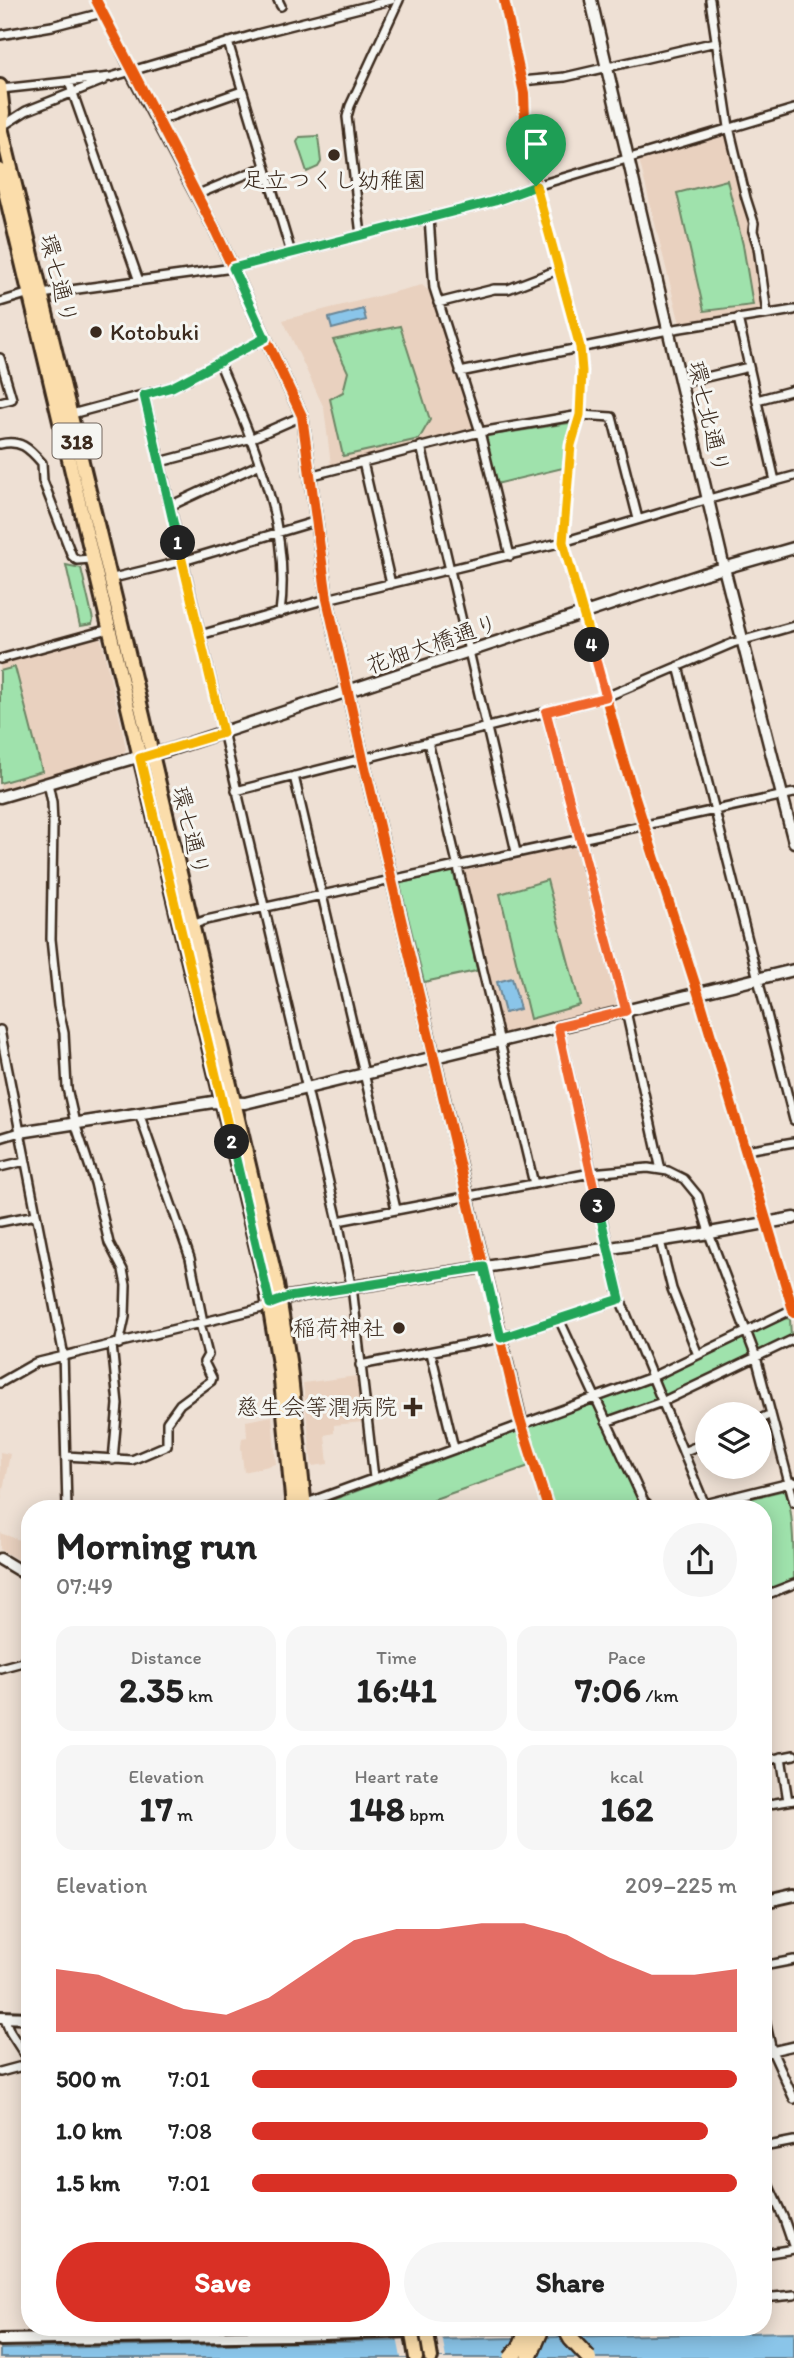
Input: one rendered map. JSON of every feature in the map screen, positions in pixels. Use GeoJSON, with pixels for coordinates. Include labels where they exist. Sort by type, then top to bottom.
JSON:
{"type":"FeatureCollection","features":[{"type":"Feature","properties":{"kind":"highway"},"geometry":{"type":"LineString","coordinates":[[511,2358],[525,2336]]}},
{"type":"Feature","properties":{"kind":"highway"},"geometry":{"type":"LineString","coordinates":[[530,2358],[539,2336]]}},
{"type":"Feature","properties":{"kind":"highway"},"geometry":{"type":"LineString","coordinates":[[570,2336],[590,2358]]}},
{"type":"Feature","properties":{"kind":"main road","name":"環七通り"},"geometry":{"type":"LineString","coordinates":[[0,88],[3,113],[0,125],[36,294],[109,579],[145,756],[230,1103]]}},
{"type":"Feature","properties":{"kind":"main road","name":"環七通り"},"geometry":{"type":"LineString","coordinates":[[0,170],[36,294]]}},
{"type":"Feature","properties":{"kind":"main road","name":"環七通り"},"geometry":{"type":"LineString","coordinates":[[65,415],[92,559],[192,925],[275,1302],[280,1370],[300,1500]]}},
{"type":"Feature","properties":{"kind":"main road"},"geometry":{"type":"LineString","coordinates":[[772,1900],[794,1895]]}},
{"type":"Feature","properties":{"kind":"main road"},"geometry":{"type":"LineString","coordinates":[[772,1906],[794,1902]]}},
{"type":"Feature","properties":{"kind":"main road"},"geometry":{"type":"LineString","coordinates":[[0,2340],[101,2336]]}},
{"type":"Feature","properties":{"kind":"main road"},"geometry":{"type":"LineString","coordinates":[[413,2336],[416,2358]]}},
{"type":"Feature","properties":{"kind":"main road"},"geometry":{"type":"LineString","coordinates":[[428,2336],[431,2358]]}},
{"type":"Feature","properties":{"kind":"street"},"geometry":{"type":"LineString","coordinates":[[96,0],[233,268],[302,416],[327,599],[522,1426],[545,1500]]}},
{"type":"Feature","properties":{"kind":"street"},"geometry":{"type":"LineString","coordinates":[[0,88],[111,77],[228,42],[391,0]]}},
{"type":"Feature","properties":{"kind":"street"},"geometry":{"type":"LineString","coordinates":[[361,235],[347,117],[399,0]]}},
{"type":"Feature","properties":{"kind":"street"},"geometry":{"type":"LineString","coordinates":[[319,1500],[652,1377],[793,1311],[606,697],[563,542],[571,445],[580,415],[580,347],[526,148],[524,93],[504,0]]}},
{"type":"Feature","properties":{"kind":"street","name":"環七北通り"},"geometry":{"type":"LineString","coordinates":[[591,0],[724,568],[794,842]]}},
{"type":"Feature","properties":{"kind":"street"},"geometry":{"type":"LineString","coordinates":[[710,0],[729,127],[754,223],[753,231],[758,247],[767,314]]}},
{"type":"Feature","properties":{"kind":"street"},"geometry":{"type":"LineString","coordinates":[[0,35],[102,13]]}},
{"type":"Feature","properties":{"kind":"street"},"geometry":{"type":"LineString","coordinates":[[228,42],[291,253]]}},
{"type":"Feature","properties":{"kind":"street"},"geometry":{"type":"LineString","coordinates":[[521,81],[607,68],[716,42]]}},
{"type":"Feature","properties":{"kind":"street"},"geometry":{"type":"LineString","coordinates":[[0,125],[26,111],[111,77]]}},
{"type":"Feature","properties":{"kind":"street"},"geometry":{"type":"LineString","coordinates":[[69,82],[139,281]]}},
{"type":"Feature","properties":{"kind":"street"},"geometry":{"type":"LineString","coordinates":[[157,121],[242,92]]}},
{"type":"Feature","properties":{"kind":"street"},"geometry":{"type":"LineString","coordinates":[[0,302],[36,294],[233,268],[495,201],[536,186],[794,109]]}},
{"type":"Feature","properties":{"kind":"street"},"geometry":{"type":"LineString","coordinates":[[196,195],[264,167]]}},
{"type":"Feature","properties":{"kind":"street"},"geometry":{"type":"LineString","coordinates":[[429,218],[434,288],[480,432],[510,556]]}},
{"type":"Feature","properties":{"kind":"street"},"geometry":{"type":"LineString","coordinates":[[438,303],[494,289],[508,289],[558,270]]}},
{"type":"Feature","properties":{"kind":"street"},"geometry":{"type":"LineString","coordinates":[[460,372],[668,330],[794,310]]}},
{"type":"Feature","properties":{"kind":"street"},"geometry":{"type":"LineString","coordinates":[[738,318],[775,481]]}},
{"type":"Feature","properties":{"kind":"street"},"geometry":{"type":"LineString","coordinates":[[65,415],[172,387],[265,338]]}},
{"type":"Feature","properties":{"kind":"street"},"geometry":{"type":"LineString","coordinates":[[0,358],[12,399],[0,402]]}},
{"type":"Feature","properties":{"kind":"street"},"geometry":{"type":"LineString","coordinates":[[219,362],[252,438],[267,488],[280,548],[280,613]]}},
{"type":"Feature","properties":{"kind":"street"},"geometry":{"type":"LineString","coordinates":[[681,383],[749,367]]}},
{"type":"Feature","properties":{"kind":"street"},"geometry":{"type":"LineString","coordinates":[[757,400],[794,390]]}},
{"type":"Feature","properties":{"kind":"street"},"geometry":{"type":"LineString","coordinates":[[144,395],[352,1287],[374,1478]]}},
{"type":"Feature","properties":{"kind":"street"},"geometry":{"type":"LineString","coordinates":[[309,476],[480,432],[580,415],[612,417],[638,519]]}},
{"type":"Feature","properties":{"kind":"street"},"geometry":{"type":"LineString","coordinates":[[160,462],[252,438],[302,416]]}},
{"type":"Feature","properties":{"kind":"street"},"geometry":{"type":"LineString","coordinates":[[0,444],[19,443],[42,463],[43,481],[72,556],[77,560],[92,559]]}},
{"type":"Feature","properties":{"kind":"street"},"geometry":{"type":"LineString","coordinates":[[421,446],[516,852]]}},
{"type":"Feature","properties":{"kind":"street"},"geometry":{"type":"LineString","coordinates":[[363,462],[391,584]]}},
{"type":"Feature","properties":{"kind":"street"},"geometry":{"type":"LineString","coordinates":[[170,506],[260,464]]}},
{"type":"Feature","properties":{"kind":"street"},"geometry":{"type":"LineString","coordinates":[[200,635],[327,599],[563,542],[794,476]]}},
{"type":"Feature","properties":{"kind":"street"},"geometry":{"type":"LineString","coordinates":[[109,579],[183,561],[317,522]]}},
{"type":"Feature","properties":{"kind":"street","name":"花畑大橋通り"},"geometry":{"type":"LineString","coordinates":[[0,797],[223,733],[724,568],[794,548]]}},
{"type":"Feature","properties":{"kind":"street"},"geometry":{"type":"LineString","coordinates":[[236,791],[606,697],[743,640],[794,626]]}},
{"type":"Feature","properties":{"kind":"street"},"geometry":{"type":"LineString","coordinates":[[0,659],[109,629]]}},
{"type":"Feature","properties":{"kind":"street"},"geometry":{"type":"LineString","coordinates":[[678,666],[794,1120]]}},
{"type":"Feature","properties":{"kind":"street"},"geometry":{"type":"LineString","coordinates":[[546,712],[626,1011],[661,1170]]}},
{"type":"Feature","properties":{"kind":"street"},"geometry":{"type":"LineString","coordinates":[[428,743],[534,1184]]}},
{"type":"Feature","properties":{"kind":"street"},"geometry":{"type":"LineString","coordinates":[[294,776],[396,1209]]}},
{"type":"Feature","properties":{"kind":"street"},"geometry":{"type":"LineString","coordinates":[[48,783],[53,824],[51,939],[58,1006],[64,1033],[66,1088],[95,1183],[109,1243],[123,1270],[126,1285],[125,1317],[115,1344],[118,1404],[113,1460]]}},
{"type":"Feature","properties":{"kind":"street"},"geometry":{"type":"LineString","coordinates":[[192,925],[322,894],[794,793]]}},
{"type":"Feature","properties":{"kind":"street"},"geometry":{"type":"LineString","coordinates":[[0,1138],[20,1132],[139,1113],[230,1103],[305,1088],[794,970]]}},
{"type":"Feature","properties":{"kind":"street"},"geometry":{"type":"LineString","coordinates":[[558,1027],[620,1299],[703,1500]]}},
{"type":"Feature","properties":{"kind":"street"},"geometry":{"type":"LineString","coordinates":[[0,1030],[64,1357],[67,1500]]}},
{"type":"Feature","properties":{"kind":"street"},"geometry":{"type":"LineString","coordinates":[[66,1456],[131,1460],[167,1444],[167,1422],[180,1404],[212,1378],[204,1362],[208,1355],[190,1258],[139,1113]]}},
{"type":"Feature","properties":{"kind":"street"},"geometry":{"type":"LineString","coordinates":[[746,1150],[794,1142]]}},
{"type":"Feature","properties":{"kind":"street"},"geometry":{"type":"LineString","coordinates":[[0,1167],[25,1161]]}},
{"type":"Feature","properties":{"kind":"street"},"geometry":{"type":"LineString","coordinates":[[338,1222],[591,1173],[648,1168],[684,1179],[698,1196],[756,1357],[768,1402]]}},
{"type":"Feature","properties":{"kind":"street"},"geometry":{"type":"LineString","coordinates":[[0,1222],[36,1216]]}},
{"type":"Feature","properties":{"kind":"street"},"geometry":{"type":"LineString","coordinates":[[0,1383],[35,1363],[262,1308],[275,1302],[352,1287],[794,1219]]}},
{"type":"Feature","properties":{"kind":"street"},"geometry":{"type":"LineString","coordinates":[[660,1241],[672,1289],[698,1354]]}},
{"type":"Feature","properties":{"kind":"street"},"geometry":{"type":"LineString","coordinates":[[360,1365],[501,1338],[620,1299]]}},
{"type":"Feature","properties":{"kind":"street"},"geometry":{"type":"LineString","coordinates":[[559,1320],[643,1500]]}},
{"type":"Feature","properties":{"kind":"street"},"geometry":{"type":"LineString","coordinates":[[606,1422],[662,1402],[794,1339]]}},
{"type":"Feature","properties":{"kind":"street"},"geometry":{"type":"LineString","coordinates":[[431,1353],[454,1448]]}},
{"type":"Feature","properties":{"kind":"street"},"geometry":{"type":"LineString","coordinates":[[772,1417],[792,1483],[794,1502]]}},
{"type":"Feature","properties":{"kind":"street"},"geometry":{"type":"LineString","coordinates":[[683,1452],[695,1447]]}},
{"type":"Feature","properties":{"kind":"street"},"geometry":{"type":"LineString","coordinates":[[725,1500],[792,1483]]}},
{"type":"Feature","properties":{"kind":"street"},"geometry":{"type":"LineString","coordinates":[[0,1559],[21,1572]]}},
{"type":"Feature","properties":{"kind":"street"},"geometry":{"type":"LineString","coordinates":[[772,1593],[794,1584]]}},
{"type":"Feature","properties":{"kind":"street"},"geometry":{"type":"LineString","coordinates":[[0,1668],[21,1662]]}},
{"type":"Feature","properties":{"kind":"street"},"geometry":{"type":"LineString","coordinates":[[772,1759],[794,1755]]}},
{"type":"Feature","properties":{"kind":"street"},"geometry":{"type":"LineString","coordinates":[[772,1803],[791,1800],[781,1757]]}},
{"type":"Feature","properties":{"kind":"street"},"geometry":{"type":"LineString","coordinates":[[772,1964],[794,1959]]}},
{"type":"Feature","properties":{"kind":"street"},"geometry":{"type":"LineString","coordinates":[[6,2017],[10,2032],[21,2050]]}},
{"type":"Feature","properties":{"kind":"street"},"geometry":{"type":"LineString","coordinates":[[793,2094],[772,2051],[794,2046]]}},
{"type":"Feature","properties":{"kind":"street"},"geometry":{"type":"LineString","coordinates":[[0,2072],[21,2066]]}},
{"type":"Feature","properties":{"kind":"street"},"geometry":{"type":"LineString","coordinates":[[772,2145],[794,2141]]}},
{"type":"Feature","properties":{"kind":"street"},"geometry":{"type":"LineString","coordinates":[[772,2200],[784,2219],[794,2248],[772,2252]]}},
{"type":"Feature","properties":{"kind":"street"},"geometry":{"type":"LineString","coordinates":[[784,2219],[794,2218]]}},
{"type":"Feature","properties":{"kind":"street"},"geometry":{"type":"LineString","coordinates":[[772,2297],[794,2295]]}},
{"type":"Feature","properties":{"kind":"shaded area"},"geometry":{"type":"Polygon","coordinates":[[[725,133],[728,135],[750,223],[763,309],[761,312],[680,324],[639,159],[725,133]]]}},
{"type":"Feature","properties":{"kind":"shaded area"},"geometry":{"type":"Polygon","coordinates":[[[422,285],[430,292],[474,427],[472,430],[331,465],[324,408],[283,320],[422,285]]]}},
{"type":"Feature","properties":{"kind":"shaded area"},"geometry":{"type":"Polygon","coordinates":[[[98,637],[101,639],[121,724],[126,749],[123,754],[0,791],[0,664],[98,637]]]}},
{"type":"Feature","properties":{"kind":"shaded area"},"geometry":{"type":"Polygon","coordinates":[[[577,846],[619,1004],[616,1007],[505,1034],[502,1032],[464,871],[577,846]]]}},
{"type":"Feature","properties":{"kind":"shaded area"},"geometry":{"type":"Polygon","coordinates":[[[357,1376],[363,1422],[334,1425],[334,1433],[325,1435],[328,1464],[312,1466],[303,1383],[357,1376]]]}},
{"type":"Feature","properties":{"kind":"shaded area"},"geometry":{"type":"Polygon","coordinates":[[[272,1416],[276,1464],[244,1472],[241,1447],[242,1438],[247,1437],[246,1421],[272,1416]]]}},
{"type":"Feature","properties":{"kind":"shaded area"},"geometry":{"type":"Polygon","coordinates":[[[0,1452],[10,1454],[0,1505],[0,1452]]]}},
{"type":"Feature","properties":{"kind":"shaded area"},"geometry":{"type":"Polygon","coordinates":[[[0,1533],[21,1540],[21,1555],[18,1560],[0,1549],[0,1533]]]}},
{"type":"Feature","properties":{"kind":"green space"},"geometry":{"type":"Polygon","coordinates":[[[318,136],[321,162],[318,167],[307,172],[297,142],[300,137],[318,136]]]}},
{"type":"Feature","properties":{"kind":"green space"},"geometry":{"type":"Polygon","coordinates":[[[727,180],[743,245],[753,305],[704,311],[677,193],[727,180]]]}},
{"type":"Feature","properties":{"kind":"green space"},"geometry":{"type":"Polygon","coordinates":[[[400,326],[430,420],[419,439],[343,456],[330,399],[343,392],[348,372],[333,340],[400,326]]]}},
{"type":"Feature","properties":{"kind":"green space"},"geometry":{"type":"Polygon","coordinates":[[[569,423],[571,425],[564,451],[563,468],[496,484],[485,439],[487,436],[569,423]]]}},
{"type":"Feature","properties":{"kind":"green space"},"geometry":{"type":"Polygon","coordinates":[[[66,565],[81,568],[92,624],[80,626],[66,565]]]}},
{"type":"Feature","properties":{"kind":"green space"},"geometry":{"type":"Polygon","coordinates":[[[15,667],[42,771],[0,783],[0,671],[15,667]]]}},
{"type":"Feature","properties":{"kind":"green space"},"geometry":{"type":"Polygon","coordinates":[[[453,871],[477,969],[424,982],[400,885],[453,871]]]}},
{"type":"Feature","properties":{"kind":"green space"},"geometry":{"type":"Polygon","coordinates":[[[547,880],[580,1005],[530,1019],[500,894],[547,880]]]}},
{"type":"Feature","properties":{"kind":"green space"},"geometry":{"type":"Polygon","coordinates":[[[785,1318],[790,1319],[791,1336],[761,1351],[756,1350],[751,1338],[752,1333],[785,1318]]]}},
{"type":"Feature","properties":{"kind":"green space"},"geometry":{"type":"Polygon","coordinates":[[[742,1338],[746,1340],[751,1352],[750,1358],[667,1396],[663,1394],[657,1382],[659,1378],[742,1338]]]}},
{"type":"Feature","properties":{"kind":"green space"},"geometry":{"type":"Polygon","coordinates":[[[647,1383],[652,1385],[657,1397],[654,1401],[610,1418],[606,1416],[600,1404],[603,1399],[647,1383]]]}},
{"type":"Feature","properties":{"kind":"green space"},"geometry":{"type":"Polygon","coordinates":[[[588,1404],[595,1406],[638,1500],[548,1500],[527,1427],[588,1404]]]}},
{"type":"Feature","properties":{"kind":"green space"},"geometry":{"type":"Polygon","coordinates":[[[516,1432],[520,1433],[529,1466],[432,1500],[332,1500],[516,1432]]]}},
{"type":"Feature","properties":{"kind":"green space"},"geometry":{"type":"Polygon","coordinates":[[[785,1490],[792,1520],[794,1581],[772,1590],[772,1500],[744,1500],[785,1490]]]}},
{"type":"Feature","properties":{"kind":"water"},"geometry":{"type":"Polygon","coordinates":[[[363,309],[366,320],[332,329],[329,318],[363,309]]]}},
{"type":"Feature","properties":{"kind":"water"},"geometry":{"type":"Polygon","coordinates":[[[512,978],[520,1009],[505,1013],[497,982],[512,978]]]}},
{"type":"Feature","properties":{"kind":"water"},"geometry":{"type":"Polygon","coordinates":[[[772,2332],[794,2332],[794,2358],[0,2358],[0,2349],[607,2336],[772,2336],[772,2332]]]}},
{"type":"Feature","properties":{"kind":"pier"},"geometry":{"type":"Polygon","coordinates":[[[442,2336],[446,2358],[401,2358],[397,2337],[442,2336]]]}},
{"type":"Feature","properties":{"kind":"cycle path"},"geometry":{"type":"LineString","coordinates":[[96,0],[216,232],[302,416],[327,599],[519,1416],[545,1500]]}},
{"type":"Feature","properties":{"kind":"cycle path"},"geometry":{"type":"LineString","coordinates":[[504,0],[524,93],[526,148],[580,347],[580,415],[571,445],[563,542],[624,763],[698,993],[794,1313]]}},
{"type":"Feature","properties":{"kind":"place","name":"足立つくし幼稚園"},"geometry":{"type":"Point","coordinates":[334,155]}},
{"type":"Feature","properties":{"kind":"place","name":"Kotobuki"},"geometry":{"type":"Point","coordinates":[96,332]}},
{"type":"Feature","properties":{"kind":"place","name":"稲荷神社"},"geometry":{"type":"Point","coordinates":[399,1328]}},
{"type":"Feature","properties":{"kind":"place","name":"慈生会等潤病院"},"geometry":{"type":"Point","coordinates":[413,1407]}},
{"type":"Feature","properties":{"kind":"route"},"geometry":{"type":"LineString","coordinates":[[536,186],[580,347],[580,415],[571,445],[563,542],[606,697],[546,712],[626,1011],[558,1027],[620,1299],[501,1338],[484,1267],[289,1297],[270,1304],[140,758],[223,733],[144,395],[172,387],[265,338],[233,268],[495,201],[536,186]]}}]}
